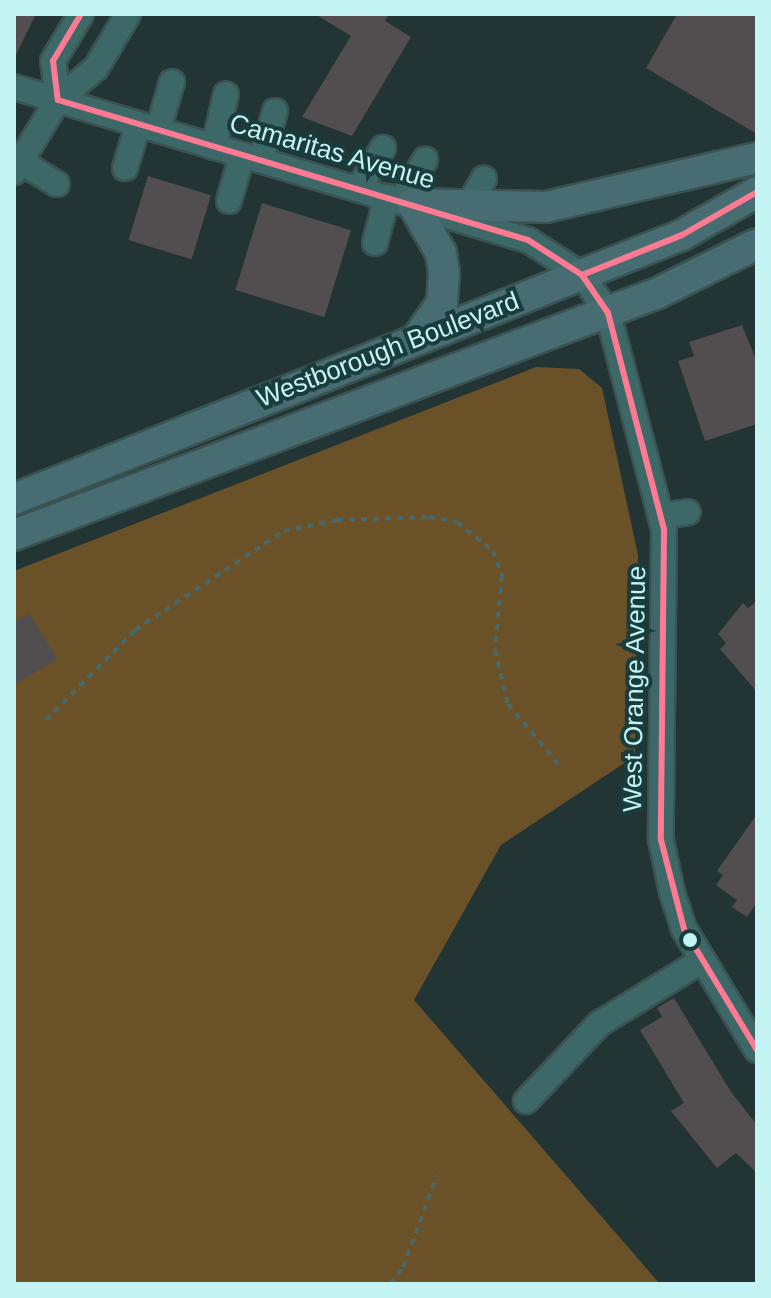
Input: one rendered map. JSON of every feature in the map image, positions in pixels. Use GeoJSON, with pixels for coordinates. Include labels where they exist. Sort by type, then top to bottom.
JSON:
{"type":"FeatureCollection","features":[{"type":"Feature","properties":{"kind":"main road"},"geometry":{"type":"LineString","coordinates":[[400,201],[467,208],[575,202],[757,158]]}},
{"type":"Feature","properties":{"kind":"main road","name":"Westborough Boulevard"},"geometry":{"type":"LineString","coordinates":[[14,499],[682,235],[757,192]]}},
{"type":"Feature","properties":{"kind":"main road"},"geometry":{"type":"LineString","coordinates":[[400,201],[441,253],[444,273],[442,303],[418,337]]}},
{"type":"Feature","properties":{"kind":"main road","name":"Westborough Boulevard"},"geometry":{"type":"LineString","coordinates":[[14,535],[608,313],[702,274],[757,244]]}},
{"type":"Feature","properties":{"kind":"street"},"geometry":{"type":"LineString","coordinates":[[58,100],[53,61],[81,14]]}},
{"type":"Feature","properties":{"kind":"street"},"geometry":{"type":"LineString","coordinates":[[57,184],[18,167],[58,100],[96,68],[128,14]]}},
{"type":"Feature","properties":{"kind":"street"},"geometry":{"type":"LineString","coordinates":[[125,168],[172,82]]}},
{"type":"Feature","properties":{"kind":"street","name":"Camaritas Avenue"},"geometry":{"type":"LineString","coordinates":[[14,87],[528,240],[582,275],[608,313]]}},
{"type":"Feature","properties":{"kind":"street"},"geometry":{"type":"LineString","coordinates":[[214,147],[226,94]]}},
{"type":"Feature","properties":{"kind":"street"},"geometry":{"type":"LineString","coordinates":[[229,201],[275,111]]}},
{"type":"Feature","properties":{"kind":"street"},"geometry":{"type":"LineString","coordinates":[[359,188],[383,148]]}},
{"type":"Feature","properties":{"kind":"street"},"geometry":{"type":"LineString","coordinates":[[375,243],[425,160]]}},
{"type":"Feature","properties":{"kind":"street"},"geometry":{"type":"LineString","coordinates":[[467,208],[484,179]]}},
{"type":"Feature","properties":{"kind":"street","name":"West Orange Avenue"},"geometry":{"type":"LineString","coordinates":[[608,313],[661,516],[661,840],[684,929],[757,1050]]}},
{"type":"Feature","properties":{"kind":"street"},"geometry":{"type":"LineString","coordinates":[[661,516],[688,512]]}},
{"type":"Feature","properties":{"kind":"street"},"geometry":{"type":"LineString","coordinates":[[526,1101],[599,1024],[701,961]]}},
{"type":"Feature","properties":{"kind":"path"},"geometry":{"type":"LineString","coordinates":[[46,720],[135,630],[284,531],[337,520],[429,517],[457,522],[493,551],[502,576],[495,650],[508,704],[559,765]]}},
{"type":"Feature","properties":{"kind":"path"},"geometry":{"type":"LineString","coordinates":[[391,1284],[403,1267],[437,1175]]}},
{"type":"Feature","properties":{"kind":"shaded area"},"geometry":{"type":"Polygon","coordinates":[[[536,367],[579,369],[602,388],[638,555],[635,756],[501,845],[414,1000],[660,1284],[14,1284],[14,571],[536,367]]]}},
{"type":"Feature","properties":{"kind":"building"},"geometry":{"type":"Polygon","coordinates":[[[14,14],[36,14],[14,59],[14,14]]]}},
{"type":"Feature","properties":{"kind":"building"},"geometry":{"type":"Polygon","coordinates":[[[315,14],[389,14],[385,21],[411,37],[352,136],[302,117],[351,36],[315,14]]]}},
{"type":"Feature","properties":{"kind":"building"},"geometry":{"type":"Polygon","coordinates":[[[677,14],[757,14],[757,134],[646,68],[677,14]]]}},
{"type":"Feature","properties":{"kind":"building"},"geometry":{"type":"Polygon","coordinates":[[[148,176],[211,195],[192,259],[128,240],[148,176]]]}},
{"type":"Feature","properties":{"kind":"building"},"geometry":{"type":"Polygon","coordinates":[[[262,203],[351,230],[324,317],[235,290],[262,203]]]}},
{"type":"Feature","properties":{"kind":"building"},"geometry":{"type":"Polygon","coordinates":[[[742,325],[757,362],[757,424],[705,441],[678,361],[694,356],[689,342],[742,325]]]}},
{"type":"Feature","properties":{"kind":"building"},"geometry":{"type":"Polygon","coordinates":[[[757,601],[757,692],[720,649],[726,643],[718,634],[743,603],[748,608],[757,601]]]}},
{"type":"Feature","properties":{"kind":"building"},"geometry":{"type":"Polygon","coordinates":[[[29,613],[57,659],[14,685],[14,622],[29,613]]]}},
{"type":"Feature","properties":{"kind":"building"},"geometry":{"type":"Polygon","coordinates":[[[757,814],[757,902],[747,917],[732,907],[737,900],[716,885],[723,875],[717,871],[757,814]]]}},
{"type":"Feature","properties":{"kind":"building"},"geometry":{"type":"Polygon","coordinates":[[[674,998],[731,1092],[757,1125],[757,1173],[736,1153],[717,1168],[671,1111],[684,1103],[640,1030],[662,1017],[657,1008],[674,998]]]}},
{"type":"Feature","properties":{"kind":"transit line"},"geometry":{"type":"LineString","coordinates":[[81,14],[53,61],[58,100],[528,240],[582,275],[608,313],[664,529],[661,840],[684,929],[757,1050]]}},
{"type":"Feature","properties":{"kind":"transit line"},"geometry":{"type":"LineString","coordinates":[[582,275],[682,235],[757,192]]}}]}
